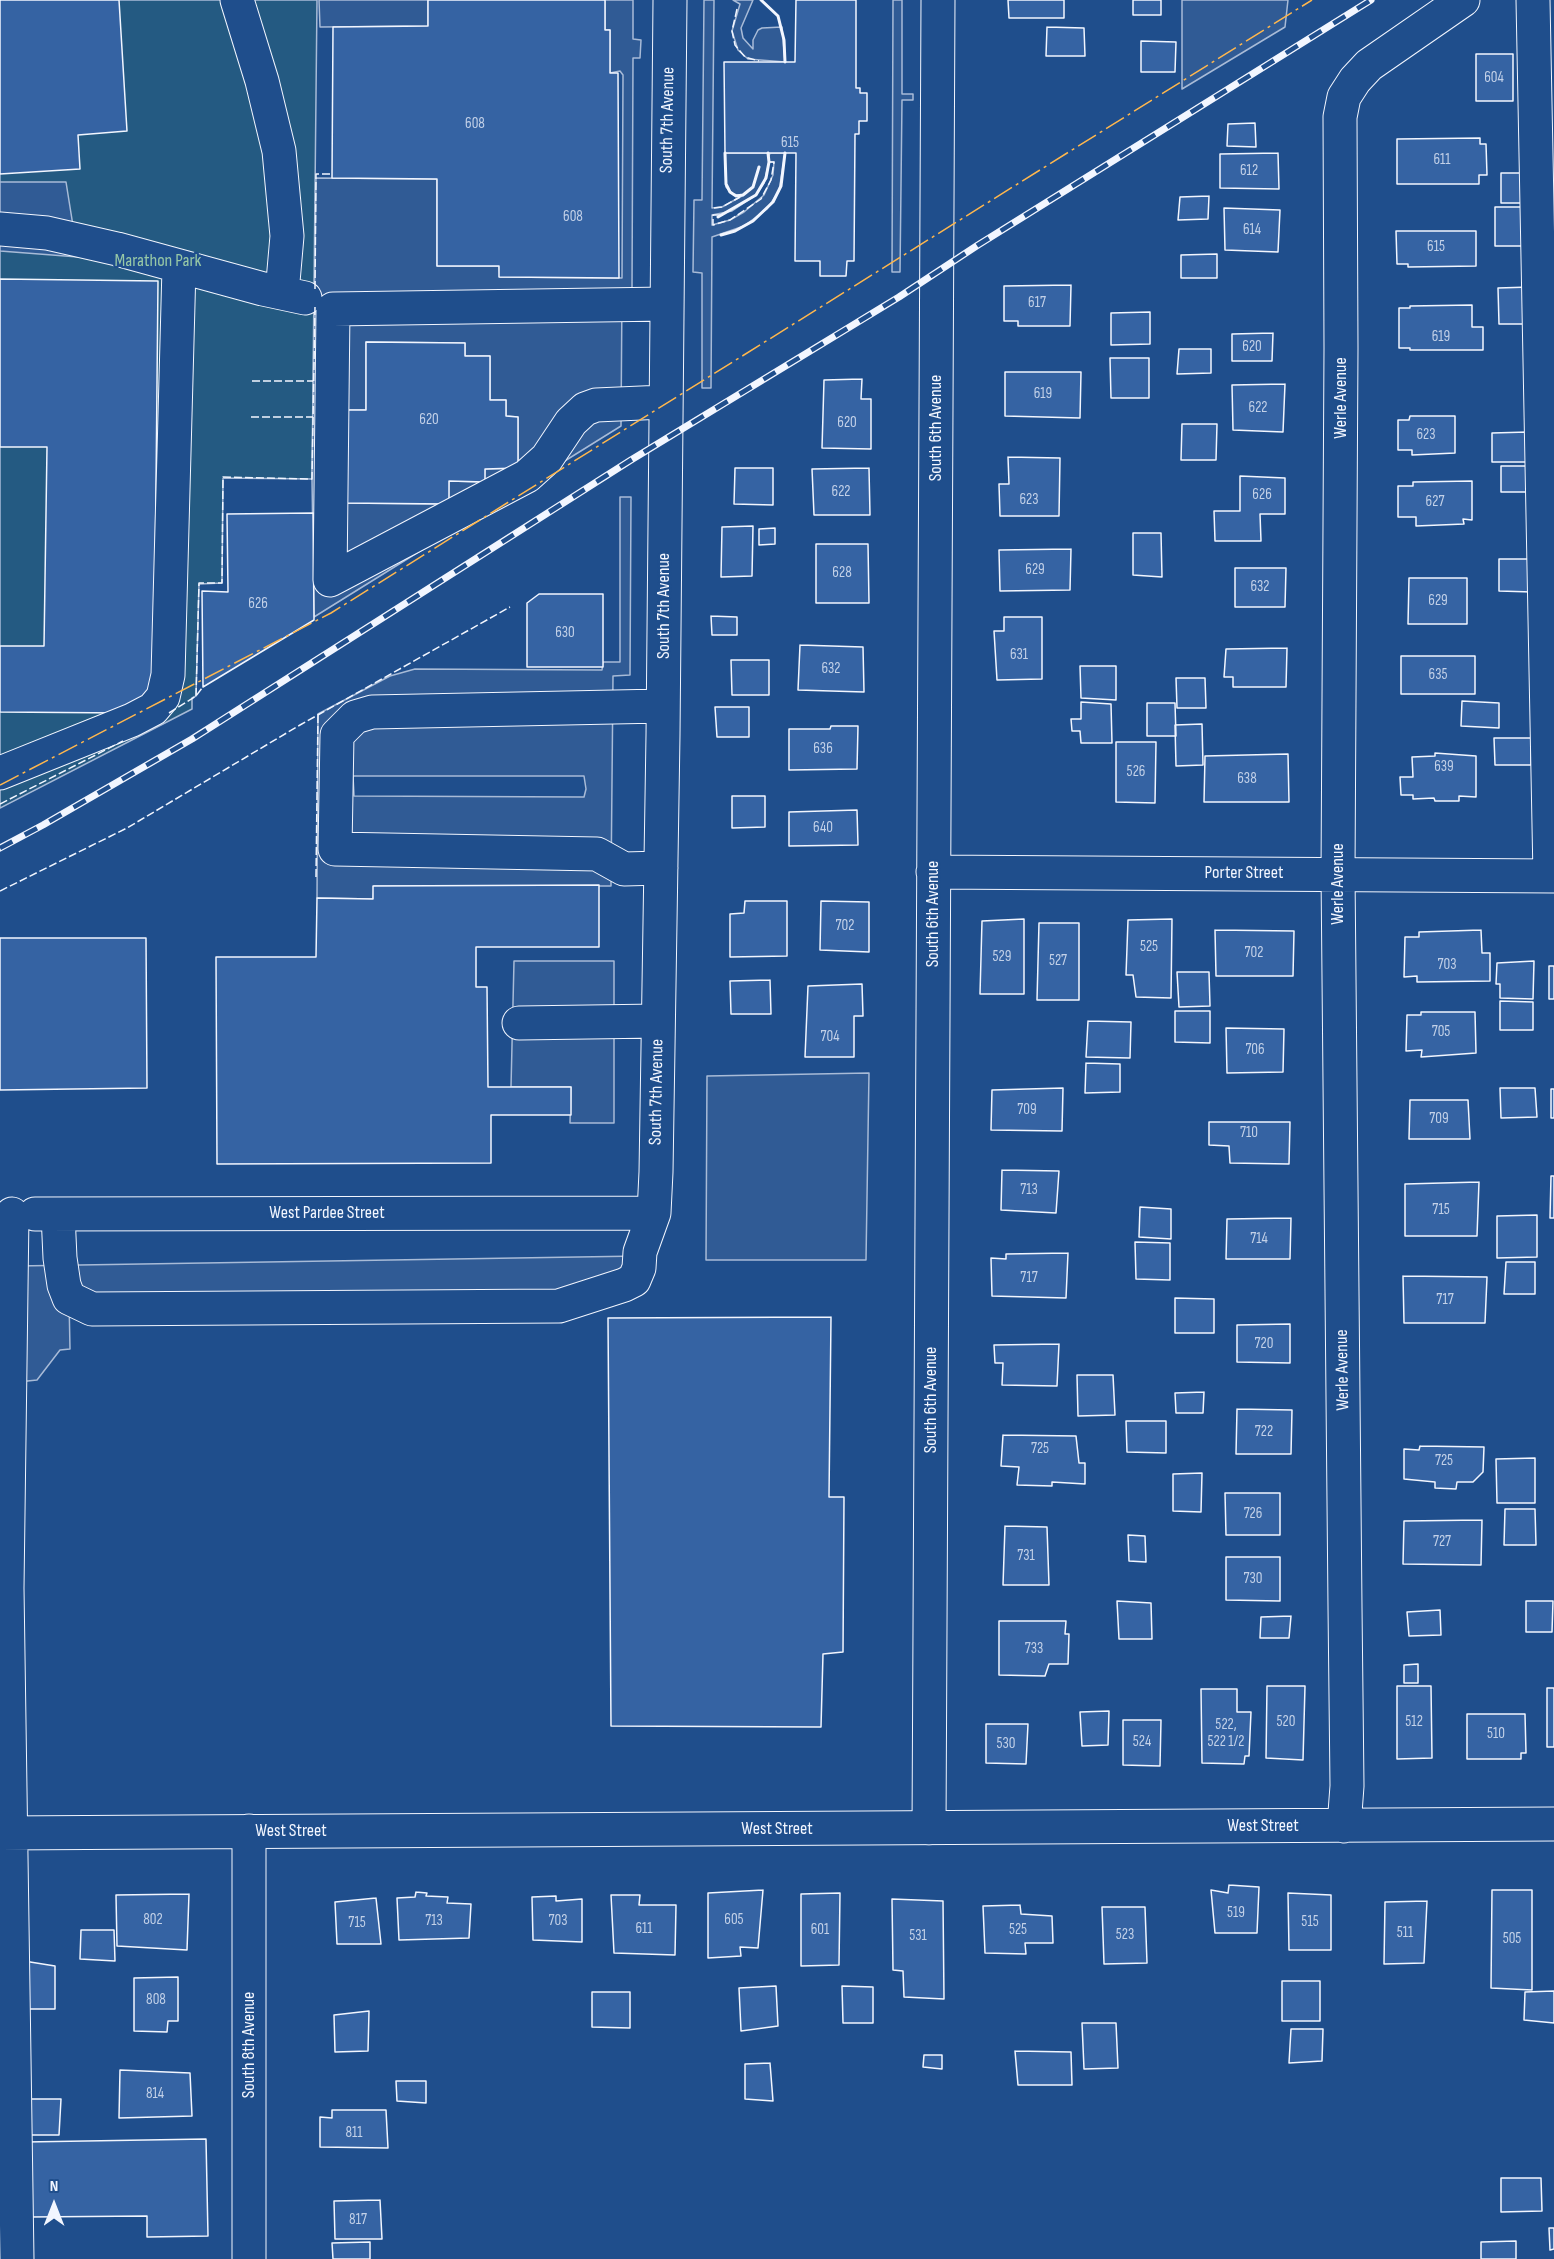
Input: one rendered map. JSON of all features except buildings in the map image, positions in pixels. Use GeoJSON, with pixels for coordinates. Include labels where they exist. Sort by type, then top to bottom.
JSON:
{"type":"FeatureCollection","features":[{"type":"Feature","properties":{"kind":"street"},"geometry":{"type":"LineString","coordinates":[[0,229],[47,233],[293,295],[279,150],[262,81],[237,0]]}},
{"type":"Feature","properties":{"kind":"street","name":"South 7th Avenue"},"geometry":{"type":"LineString","coordinates":[[58,1214],[60,1258],[69,1299],[92,1309],[559,1306],[634,1280],[639,1268],[640,1252],[654,1213],[661,868],[664,402],[670,0]]}},
{"type":"Feature","properties":{"kind":"street","name":"South 6th Avenue"},"geometry":{"type":"LineString","coordinates":[[929,1828],[938,0]]}},
{"type":"Feature","properties":{"kind":"street","name":"Werle Avenue"},"geometry":{"type":"LineString","coordinates":[[1344,1826],[1347,1786],[1338,873],[1340,117],[1344,97],[1369,65],[1463,0]]}},
{"type":"Feature","properties":{"kind":"street"},"geometry":{"type":"LineString","coordinates":[[1533,0],[1552,876]]}},
{"type":"Feature","properties":{"kind":"street"},"geometry":{"type":"LineString","coordinates":[[0,773],[132,720],[153,709],[163,697],[168,675],[179,267]]}},
{"type":"Feature","properties":{"kind":"street"},"geometry":{"type":"LineString","coordinates":[[664,402],[596,405],[585,409],[572,422],[547,458],[527,476],[330,580],[333,309],[666,304]]}},
{"type":"Feature","properties":{"kind":"street"},"geometry":{"type":"LineString","coordinates":[[661,868],[624,869],[597,854],[335,849],[337,735],[355,717],[372,712],[662,706]]}},
{"type":"Feature","properties":{"kind":"street","name":"Porter Street"},"geometry":{"type":"LineString","coordinates":[[933,872],[1552,876]]}},
{"type":"Feature","properties":{"kind":"street"},"geometry":{"type":"LineString","coordinates":[[519,1023],[658,1021]]}},
{"type":"Feature","properties":{"kind":"street","name":"West Pardee Street"},"geometry":{"type":"LineString","coordinates":[[6,1214],[654,1213]]}},
{"type":"Feature","properties":{"kind":"street"},"geometry":{"type":"LineString","coordinates":[[6,1214],[5,1833],[17,2259]]}},
{"type":"Feature","properties":{"kind":"street","name":"West Street"},"geometry":{"type":"LineString","coordinates":[[5,1833],[1554,1824]]}},
{"type":"Feature","properties":{"kind":"street","name":"South 8th Avenue"},"geometry":{"type":"LineString","coordinates":[[249,1831],[249,2259]]}},
{"type":"Feature","properties":{"kind":"green space","name":"Marathon Park"},"geometry":{"type":"Polygon","coordinates":[[[0,0],[317,0],[312,479],[223,478],[222,583],[199,584],[196,696],[192,698],[192,709],[0,808],[0,0]]]}},
{"type":"Feature","properties":{"kind":"shaded area"},"geometry":{"type":"Polygon","coordinates":[[[319,0],[428,0],[428,26],[320,27],[319,0]]]}},
{"type":"Feature","properties":{"kind":"shaded area"},"geometry":{"type":"Polygon","coordinates":[[[605,0],[633,0],[633,39],[641,40],[640,58],[633,58],[632,288],[622,290],[621,426],[314,617],[312,479],[316,178],[437,179],[437,266],[499,266],[500,277],[622,278],[623,75],[620,71],[610,73],[610,30],[605,30],[605,0]],[[366,342],[366,410],[341,410],[340,503],[448,504],[449,481],[484,482],[485,469],[518,468],[518,417],[506,416],[506,400],[490,400],[490,356],[465,356],[465,343],[366,342]]]}},
{"type":"Feature","properties":{"kind":"shaded area"},"geometry":{"type":"Polygon","coordinates":[[[704,0],[714,0],[712,208],[722,207],[742,196],[733,194],[726,187],[725,153],[768,153],[769,156],[770,153],[785,153],[779,191],[767,209],[744,226],[712,237],[711,388],[702,388],[702,273],[693,272],[694,200],[702,200],[704,0]],[[769,162],[764,183],[756,195],[732,211],[712,215],[712,225],[730,220],[744,212],[764,195],[773,175],[774,162],[769,162]]]}},
{"type":"Feature","properties":{"kind":"shaded area"},"geometry":{"type":"Polygon","coordinates":[[[733,0],[753,0],[741,28],[743,38],[753,49],[753,40],[758,30],[782,27],[785,62],[748,59],[738,50],[732,31],[740,4],[733,0]]]}},
{"type":"Feature","properties":{"kind":"shaded area"},"geometry":{"type":"Polygon","coordinates":[[[893,0],[902,0],[902,94],[913,94],[913,100],[902,100],[900,272],[892,272],[893,0]]]}},
{"type":"Feature","properties":{"kind":"shaded area"},"geometry":{"type":"Polygon","coordinates":[[[1182,0],[1288,0],[1285,27],[1182,89],[1182,0]]]}},
{"type":"Feature","properties":{"kind":"shaded area"},"geometry":{"type":"Polygon","coordinates":[[[0,182],[66,182],[78,257],[0,251],[0,182]]]}},
{"type":"Feature","properties":{"kind":"shaded area"},"geometry":{"type":"Polygon","coordinates":[[[620,497],[631,497],[630,675],[613,676],[611,886],[374,886],[373,899],[317,898],[318,714],[390,676],[415,669],[602,670],[603,662],[620,662],[620,497]],[[353,776],[354,796],[584,797],[586,789],[584,776],[353,776]]]}},
{"type":"Feature","properties":{"kind":"shaded area"},"geometry":{"type":"Polygon","coordinates":[[[514,961],[614,961],[614,1123],[570,1123],[571,1087],[511,1087],[514,961]]]}},
{"type":"Feature","properties":{"kind":"shaded area"},"geometry":{"type":"Polygon","coordinates":[[[869,1073],[866,1260],[706,1260],[707,1076],[869,1073]]]}},
{"type":"Feature","properties":{"kind":"shaded area"},"geometry":{"type":"Polygon","coordinates":[[[640,1256],[603,1291],[69,1299],[70,1349],[60,1350],[37,1380],[18,1382],[17,1266],[640,1256]]]}},
{"type":"Feature","properties":{"kind":"railway"},"geometry":{"type":"LineString","coordinates":[[0,848],[192,739],[631,460],[899,297],[978,245],[1371,0]]}},
{"type":"Feature","properties":{"kind":"fence"},"geometry":{"type":"LineString","coordinates":[[737,9],[732,31],[735,45],[745,57],[759,61]]}},
{"type":"Feature","properties":{"kind":"fence"},"geometry":{"type":"LineString","coordinates":[[720,215],[713,215],[713,225],[730,220],[761,199],[771,180],[774,162],[769,162]]}},
{"type":"Feature","properties":{"kind":"fence"},"geometry":{"type":"LineString","coordinates":[[315,289],[316,174],[332,174]]}},
{"type":"Feature","properties":{"kind":"fence"},"geometry":{"type":"LineString","coordinates":[[714,208],[722,207],[740,197]]}},
{"type":"Feature","properties":{"kind":"fence"},"geometry":{"type":"LineString","coordinates":[[196,696],[199,583],[222,583],[223,477],[312,479],[315,307]]}},
{"type":"Feature","properties":{"kind":"fence"},"geometry":{"type":"LineString","coordinates":[[252,381],[313,381]]}},
{"type":"Feature","properties":{"kind":"fence"},"geometry":{"type":"LineString","coordinates":[[251,417],[313,417]]}},
{"type":"Feature","properties":{"kind":"fence"},"geometry":{"type":"LineString","coordinates":[[0,891],[127,828],[300,725],[510,607]]}},
{"type":"Feature","properties":{"kind":"fence"},"geometry":{"type":"LineString","coordinates":[[169,713],[196,696],[202,688]]}},
{"type":"Feature","properties":{"kind":"fence"},"geometry":{"type":"LineString","coordinates":[[316,877],[318,714]]}},
{"type":"Feature","properties":{"kind":"fence"},"geometry":{"type":"LineString","coordinates":[[0,804],[123,741]]}},
{"type":"Feature","properties":{"kind":"wall"},"geometry":{"type":"LineString","coordinates":[[761,0],[778,16],[784,40],[785,62]]}},
{"type":"Feature","properties":{"kind":"wall"},"geometry":{"type":"LineString","coordinates":[[725,153],[726,184],[730,192],[736,196],[743,195],[753,187],[759,167]]}},
{"type":"Feature","properties":{"kind":"wall"},"geometry":{"type":"LineString","coordinates":[[718,217],[756,195],[766,178],[768,153]]}},
{"type":"Feature","properties":{"kind":"wall"},"geometry":{"type":"LineString","coordinates":[[721,235],[735,231],[753,221],[773,202],[781,186],[785,153]]}},
{"type":"Feature","properties":{"kind":"power"},"geometry":{"type":"LineString","coordinates":[[0,785],[331,613],[1312,0]]}}]}
